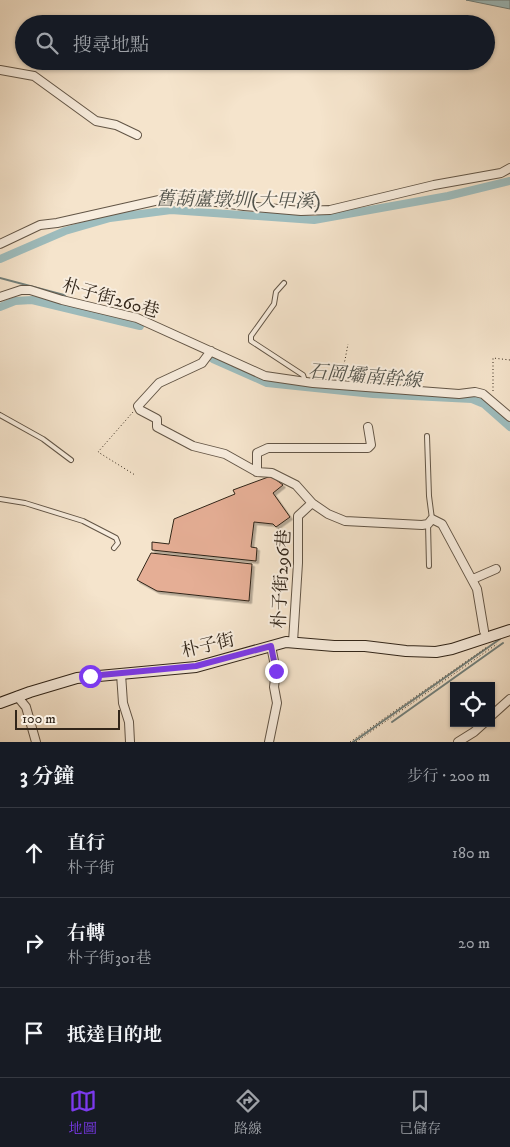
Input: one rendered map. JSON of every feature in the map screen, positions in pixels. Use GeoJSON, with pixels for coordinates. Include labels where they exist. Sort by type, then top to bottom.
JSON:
{"type":"FeatureCollection","features":[{"type":"Feature","properties":{"kind":"street"},"geometry":{"type":"LineString","coordinates":[[0,70],[34,76],[96,121],[116,125],[136,136]]}},
{"type":"Feature","properties":{"kind":"street"},"geometry":{"type":"LineString","coordinates":[[0,244],[40,225],[57,223],[168,198],[196,199],[244,206],[302,211],[330,210],[434,185],[501,173],[510,168]]}},
{"type":"Feature","properties":{"kind":"street","name":"朴子街260巷"},"geometry":{"type":"LineString","coordinates":[[0,297],[20,290],[30,290],[62,300],[137,318],[264,376],[459,394],[475,392],[482,394],[510,417]]}},
{"type":"Feature","properties":{"kind":"street"},"geometry":{"type":"LineString","coordinates":[[211,351],[202,363],[159,384],[138,406],[140,410],[157,419],[157,427],[193,446],[225,454],[257,472],[272,473],[296,485],[312,503],[328,514],[345,522],[422,525],[430,521],[442,524],[473,579],[477,590],[484,631]]}},
{"type":"Feature","properties":{"kind":"street"},"geometry":{"type":"LineString","coordinates":[[257,472],[257,454],[268,448],[368,448],[370,445],[368,427]]}},
{"type":"Feature","properties":{"kind":"street","name":"朴子街296巷"},"geometry":{"type":"LineString","coordinates":[[293,642],[298,563],[298,516],[312,503]]}},
{"type":"Feature","properties":{"kind":"street"},"geometry":{"type":"LineString","coordinates":[[473,579],[496,569]]}},
{"type":"Feature","properties":{"kind":"street","name":"朴子街"},"geometry":{"type":"LineString","coordinates":[[425,651],[484,631],[510,625]]}},
{"type":"Feature","properties":{"kind":"street","name":"朴子街"},"geometry":{"type":"LineString","coordinates":[[0,703],[77,678],[196,666],[293,642],[436,652],[452,649],[510,630]]}},
{"type":"Feature","properties":{"kind":"street"},"geometry":{"type":"LineString","coordinates":[[269,742],[277,703],[274,686],[276,671],[271,646]]}},
{"type":"Feature","properties":{"kind":"street"},"geometry":{"type":"LineString","coordinates":[[121,674],[123,703],[129,722],[130,742]]}},
{"type":"Feature","properties":{"kind":"street"},"geometry":{"type":"LineString","coordinates":[[17,696],[26,707],[36,742]]}},
{"type":"Feature","properties":{"kind":"street"},"geometry":{"type":"LineString","coordinates":[[495,712],[510,699]]}},
{"type":"Feature","properties":{"kind":"street"},"geometry":{"type":"LineString","coordinates":[[458,742],[480,727]]}},
{"type":"Feature","properties":{"kind":"lane"},"geometry":{"type":"LineString","coordinates":[[284,283],[276,292],[274,304],[251,336],[251,340],[303,375],[305,381]]}},
{"type":"Feature","properties":{"kind":"lane"},"geometry":{"type":"LineString","coordinates":[[0,415],[43,438],[71,460]]}},
{"type":"Feature","properties":{"kind":"lane"},"geometry":{"type":"LineString","coordinates":[[427,436],[430,521],[429,566]]}},
{"type":"Feature","properties":{"kind":"lane"},"geometry":{"type":"LineString","coordinates":[[0,499],[25,503],[82,521],[116,538],[118,543],[114,548]]}},
{"type":"Feature","properties":{"kind":"path"},"geometry":{"type":"LineString","coordinates":[[338,384],[348,344]]}},
{"type":"Feature","properties":{"kind":"path"},"geometry":{"type":"LineString","coordinates":[[492,402],[493,358],[510,360]]}},
{"type":"Feature","properties":{"kind":"path"},"geometry":{"type":"LineString","coordinates":[[135,476],[98,452],[138,406]]}},
{"type":"Feature","properties":{"kind":"path"},"geometry":{"type":"LineString","coordinates":[[472,658],[503,640]]}},
{"type":"Feature","properties":{"kind":"path"},"geometry":{"type":"LineString","coordinates":[[350,742],[406,705],[486,647]]}},
{"type":"Feature","properties":{"kind":"path"},"geometry":{"type":"LineString","coordinates":[[356,742],[406,705]]}},
{"type":"Feature","properties":{"kind":"water"},"geometry":{"type":"Polygon","coordinates":[[[466,0],[510,0],[510,9],[466,0]]]}},
{"type":"Feature","properties":{"kind":"building"},"geometry":{"type":"Polygon","coordinates":[[[271,476],[283,485],[273,493],[290,517],[276,527],[273,524],[254,522],[251,547],[257,548],[256,561],[152,550],[152,542],[169,544],[174,519],[235,494],[233,490],[271,476]]]}},
{"type":"Feature","properties":{"kind":"building"},"geometry":{"type":"Polygon","coordinates":[[[151,553],[252,564],[249,601],[157,591],[137,580],[151,553]]]}},
{"type":"Feature","properties":{"kind":"waterway","name":"舊葫蘆墩圳(大甲溪)"},"geometry":{"type":"LineString","coordinates":[[0,259],[65,231],[110,218],[171,210],[314,220],[448,196],[510,181]]}},
{"type":"Feature","properties":{"kind":"waterway"},"geometry":{"type":"LineString","coordinates":[[0,278],[64,295],[67,298]]}},
{"type":"Feature","properties":{"kind":"waterway","name":"石岡壩南幹線"},"geometry":{"type":"LineString","coordinates":[[0,307],[15,301],[32,300],[140,326]]}},
{"type":"Feature","properties":{"kind":"waterway","name":"石岡壩南幹線"},"geometry":{"type":"LineString","coordinates":[[213,359],[267,383],[373,394],[472,399],[484,404],[510,427]]}},
{"type":"Feature","properties":{"kind":"waterway"},"geometry":{"type":"LineString","coordinates":[[353,742],[500,639]]}},
{"type":"Feature","properties":{"kind":"waterway"},"geometry":{"type":"LineString","coordinates":[[392,722],[503,643]]}},
{"type":"Feature","properties":{"kind":"route"},"geometry":{"type":"LineString","coordinates":[[90,676],[196,666],[271,646],[276,671]]}}]}
